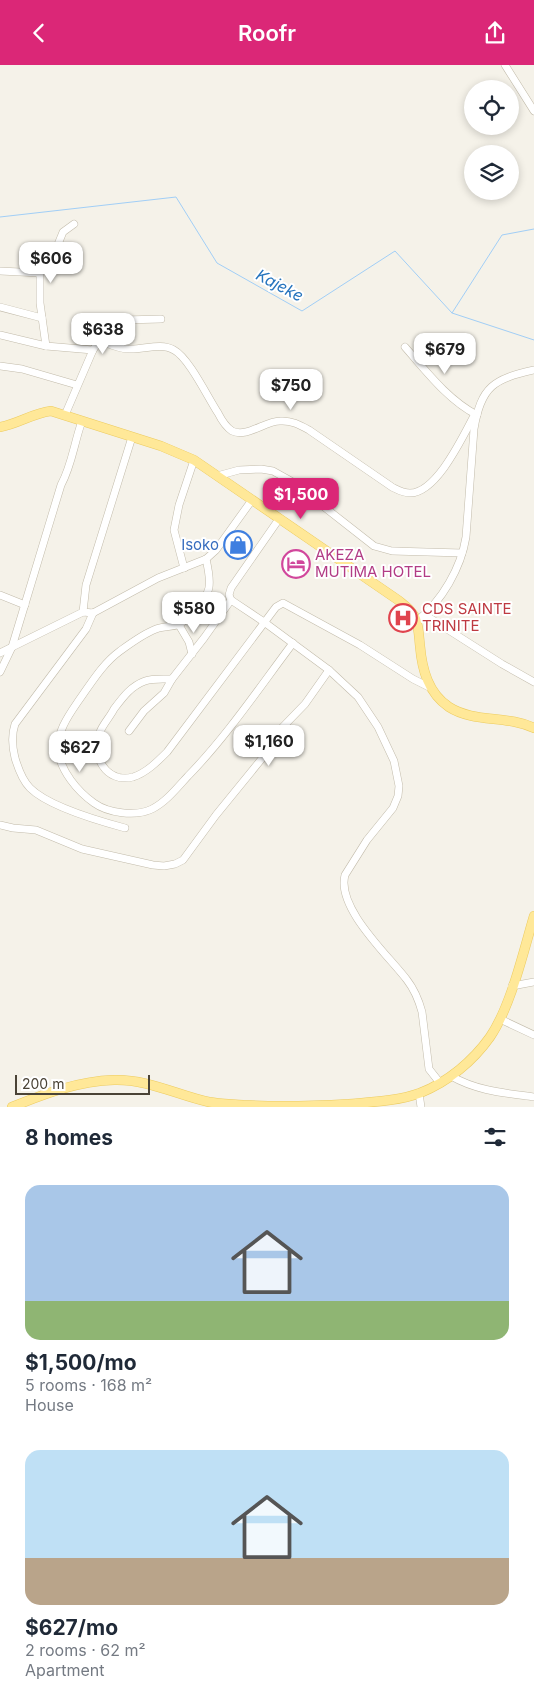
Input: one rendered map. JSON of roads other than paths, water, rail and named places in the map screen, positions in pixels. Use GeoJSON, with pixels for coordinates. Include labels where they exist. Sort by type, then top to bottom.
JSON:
{"type":"FeatureCollection","features":[{"type":"Feature","properties":{"kind":"main road"},"geometry":{"type":"LineString","coordinates":[[0,427],[13,425],[51,411],[174,451],[194,460],[408,608],[417,621],[423,667],[431,688],[441,701],[450,708],[462,713],[516,722],[534,728]]}},
{"type":"Feature","properties":{"kind":"main road"},"geometry":{"type":"LineString","coordinates":[[12,1107],[64,1088],[113,1080],[141,1082],[218,1105],[311,1107],[382,1101],[419,1093],[451,1076],[479,1051],[490,1037],[500,1019],[512,986],[534,916]]}},
{"type":"Feature","properties":{"kind":"street"},"geometry":{"type":"LineString","coordinates":[[505,65],[534,111]]}},
{"type":"Feature","properties":{"kind":"street"},"geometry":{"type":"LineString","coordinates":[[46,346],[42,318],[40,273],[52,259],[63,232],[74,224]]}},
{"type":"Feature","properties":{"kind":"street"},"geometry":{"type":"LineString","coordinates":[[0,271],[40,273]]}},
{"type":"Feature","properties":{"kind":"street"},"geometry":{"type":"LineString","coordinates":[[0,307],[42,318]]}},
{"type":"Feature","properties":{"kind":"street"},"geometry":{"type":"LineString","coordinates":[[65,415],[93,350],[107,327],[116,321],[161,319]]}},
{"type":"Feature","properties":{"kind":"street"},"geometry":{"type":"LineString","coordinates":[[0,335],[46,346],[93,350]]}},
{"type":"Feature","properties":{"kind":"street"},"geometry":{"type":"LineString","coordinates":[[100,340],[121,349],[156,347],[173,349],[186,361],[230,430],[244,432],[272,422],[282,421],[299,425],[392,487],[401,492],[411,493],[420,491],[435,479],[448,461],[476,415],[487,391],[493,384],[512,374],[534,369]]}},
{"type":"Feature","properties":{"kind":"street"},"geometry":{"type":"LineString","coordinates":[[405,347],[439,384],[458,402],[476,415]]}},
{"type":"Feature","properties":{"kind":"street"},"geometry":{"type":"LineString","coordinates":[[0,366],[22,369],[77,385]]}},
{"type":"Feature","properties":{"kind":"street"},"geometry":{"type":"LineString","coordinates":[[417,621],[425,615],[446,588],[462,553],[466,537],[476,415]]}},
{"type":"Feature","properties":{"kind":"street"},"geometry":{"type":"LineString","coordinates":[[0,672],[12,647],[61,485],[71,464],[75,441],[82,421]]}},
{"type":"Feature","properties":{"kind":"street"},"geometry":{"type":"LineString","coordinates":[[83,612],[86,585],[132,437]]}},
{"type":"Feature","properties":{"kind":"street"},"geometry":{"type":"LineString","coordinates":[[184,568],[174,530],[179,505],[194,460]]}},
{"type":"Feature","properties":{"kind":"street"},"geometry":{"type":"LineString","coordinates":[[217,476],[245,469],[273,471],[291,481],[374,546],[392,551],[462,553]]}},
{"type":"Feature","properties":{"kind":"street"},"geometry":{"type":"LineString","coordinates":[[0,653],[83,612],[93,613],[141,586],[206,559],[216,550],[252,500]]}},
{"type":"Feature","properties":{"kind":"street"},"geometry":{"type":"LineString","coordinates":[[279,519],[231,588],[229,595],[231,600],[329,670],[358,697],[378,727],[394,761],[399,786],[398,796],[393,808],[367,840],[344,878],[350,904],[363,928],[409,982],[420,1004],[429,1069],[440,1083]]}},
{"type":"Feature","properties":{"kind":"street"},"geometry":{"type":"LineString","coordinates":[[206,559],[210,583],[209,591],[204,600],[179,625],[158,629],[119,652],[99,672],[74,707],[62,728],[58,749],[60,759],[67,773],[81,792],[101,807],[128,813],[144,812],[155,807],[171,794],[209,755],[293,643]]}},
{"type":"Feature","properties":{"kind":"street"},"geometry":{"type":"LineString","coordinates":[[0,595],[25,605]]}},
{"type":"Feature","properties":{"kind":"street"},"geometry":{"type":"LineString","coordinates":[[130,731],[144,711],[164,693],[172,679],[231,600]]}},
{"type":"Feature","properties":{"kind":"street"},"geometry":{"type":"LineString","coordinates":[[172,679],[148,680],[137,685],[129,691],[100,731],[97,741],[99,760],[110,774],[127,778],[135,776],[146,771],[167,752],[279,604],[288,605],[360,645],[413,679],[431,688]]}},
{"type":"Feature","properties":{"kind":"street"},"geometry":{"type":"LineString","coordinates":[[93,613],[86,629],[15,724],[12,741],[17,765],[22,776],[29,787],[39,795],[84,816],[125,828]]}},
{"type":"Feature","properties":{"kind":"street"},"geometry":{"type":"LineString","coordinates":[[425,615],[534,682]]}},
{"type":"Feature","properties":{"kind":"street"},"geometry":{"type":"LineString","coordinates":[[179,625],[189,642],[192,654]]}},
{"type":"Feature","properties":{"kind":"street"},"geometry":{"type":"LineString","coordinates":[[0,825],[36,830],[90,851],[153,865],[164,866],[183,860],[264,755],[274,736],[305,704],[329,670]]}},
{"type":"Feature","properties":{"kind":"street"},"geometry":{"type":"LineString","coordinates":[[512,986],[534,983]]}},
{"type":"Feature","properties":{"kind":"street"},"geometry":{"type":"LineString","coordinates":[[500,1019],[534,1035]]}},
{"type":"Feature","properties":{"kind":"street"},"geometry":{"type":"LineString","coordinates":[[451,1076],[472,1087],[534,1097]]}},
{"type":"Feature","properties":{"kind":"street"},"geometry":{"type":"LineString","coordinates":[[419,1093],[421,1107]]}},
{"type":"Feature","properties":{"kind":"waterway","name":"Kajeke"},"geometry":{"type":"LineString","coordinates":[[0,217],[176,197],[217,263],[302,311],[395,251],[452,313],[502,235],[534,229]]}},
{"type":"Feature","properties":{"kind":"waterway"},"geometry":{"type":"LineString","coordinates":[[452,313],[534,340]]}},
{"type":"Feature","properties":{"kind":"place","name":"Isoko"},"geometry":{"type":"Point","coordinates":[238,545]}},
{"type":"Feature","properties":{"kind":"place","name":"AKEZA MUTIMA HOTEL"},"geometry":{"type":"Point","coordinates":[296,564]}},
{"type":"Feature","properties":{"kind":"place","name":"CDS SAINTE TRINITE"},"geometry":{"type":"Point","coordinates":[403,618]}}]}
